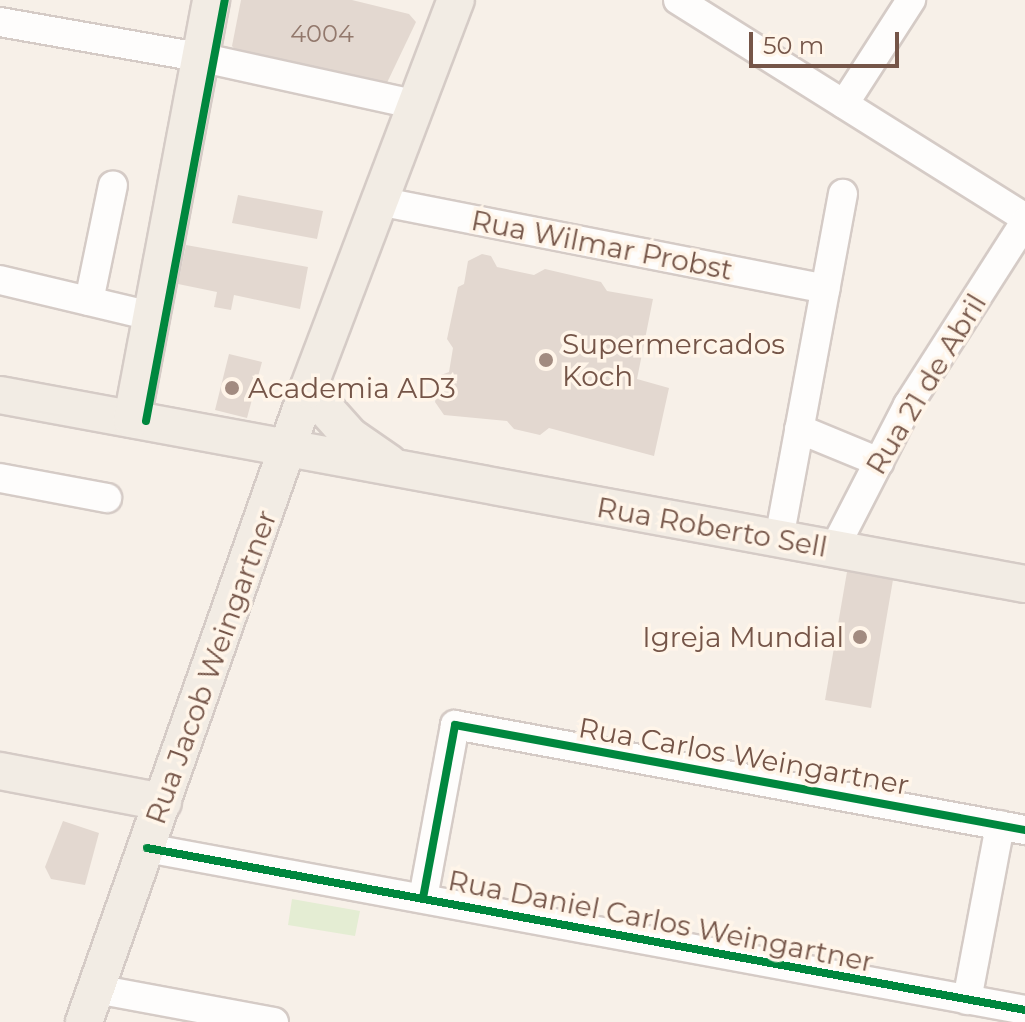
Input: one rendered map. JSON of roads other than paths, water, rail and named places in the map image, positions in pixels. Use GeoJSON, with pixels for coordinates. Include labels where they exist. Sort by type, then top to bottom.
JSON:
{"type":"FeatureCollection","features":[{"type":"Feature","properties":{"kind":"main road"},"geometry":{"type":"LineString","coordinates":[[132,419],[211,0]]}},
{"type":"Feature","properties":{"kind":"main road","name":"Rua Jacob Weingartner"},"geometry":{"type":"LineString","coordinates":[[90,1006],[449,1]]}},
{"type":"Feature","properties":{"kind":"main road","name":"Rua Roberto Sell"},"geometry":{"type":"LineString","coordinates":[[308,389],[350,436],[400,470]]}},
{"type":"Feature","properties":{"kind":"main road","name":"Rua Roberto Sell"},"geometry":{"type":"LineString","coordinates":[[0,395],[1025,584]]}},
{"type":"Feature","properties":{"kind":"main road"},"geometry":{"type":"LineString","coordinates":[[0,771],[163,802]]}},
{"type":"Feature","properties":{"kind":"street"},"geometry":{"type":"LineString","coordinates":[[844,104],[911,0]]}},
{"type":"Feature","properties":{"kind":"street"},"geometry":{"type":"LineString","coordinates":[[683,1],[1025,220]]}},
{"type":"Feature","properties":{"kind":"street"},"geometry":{"type":"LineString","coordinates":[[0,22],[199,57],[413,104]]}},
{"type":"Feature","properties":{"kind":"street"},"geometry":{"type":"LineString","coordinates":[[89,301],[113,185]]}},
{"type":"Feature","properties":{"kind":"street"},"geometry":{"type":"LineString","coordinates":[[779,539],[843,194]]}},
{"type":"Feature","properties":{"kind":"street","name":"Rua Wilmar Probst"},"geometry":{"type":"LineString","coordinates":[[378,201],[825,289]]}},
{"type":"Feature","properties":{"kind":"street","name":"Rua 21 de Abril"},"geometry":{"type":"LineString","coordinates":[[834,549],[908,405],[1025,220]]}},
{"type":"Feature","properties":{"kind":"street"},"geometry":{"type":"LineString","coordinates":[[0,280],[151,316]]}},
{"type":"Feature","properties":{"kind":"street"},"geometry":{"type":"LineString","coordinates":[[799,429],[879,462]]}},
{"type":"Feature","properties":{"kind":"street"},"geometry":{"type":"LineString","coordinates":[[0,478],[107,498]]}},
{"type":"Feature","properties":{"kind":"street","name":"Rua Carlos Weingartner"},"geometry":{"type":"LineString","coordinates":[[423,898],[455,725],[1012,828]]}},
{"type":"Feature","properties":{"kind":"street"},"geometry":{"type":"LineString","coordinates":[[967,1000],[1012,828]]}},
{"type":"Feature","properties":{"kind":"street","name":"Rua Daniel Carlos Weingartner"},"geometry":{"type":"LineString","coordinates":[[147,848],[1025,1010]]}},
{"type":"Feature","properties":{"kind":"street"},"geometry":{"type":"LineString","coordinates":[[90,1006],[274,1022]]}},
{"type":"Feature","properties":{"kind":"place","name":"Supermercados Koch"},"geometry":{"type":"Point","coordinates":[546,360]}},
{"type":"Feature","properties":{"kind":"place","name":"Academia AD3"},"geometry":{"type":"Point","coordinates":[232,388]}},
{"type":"Feature","properties":{"kind":"place","name":"Igreja Mundial"},"geometry":{"type":"Point","coordinates":[860,637]}}]}
